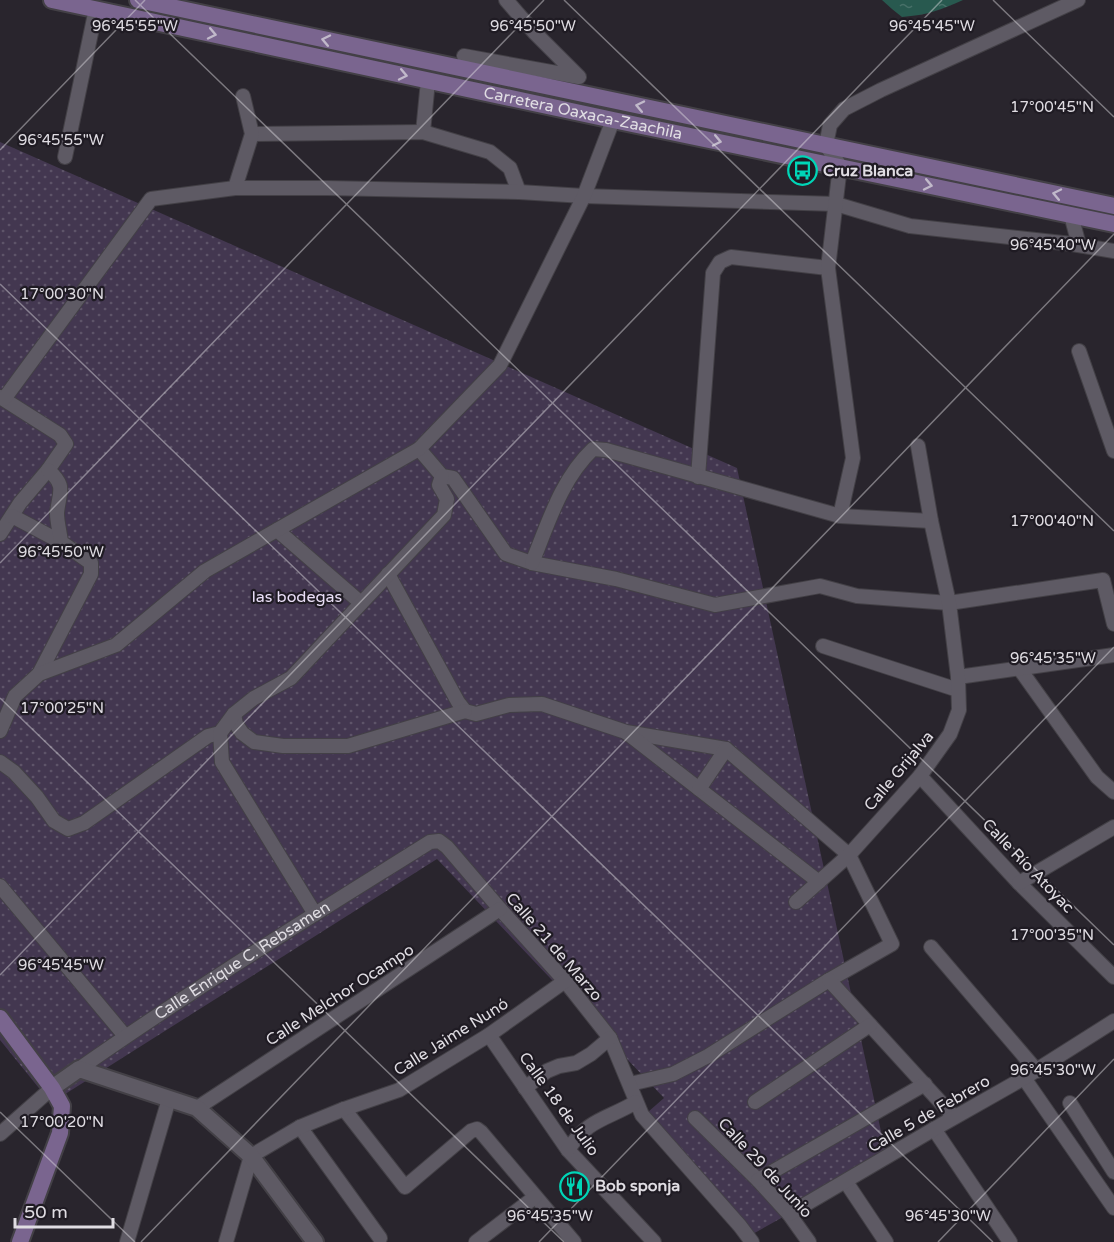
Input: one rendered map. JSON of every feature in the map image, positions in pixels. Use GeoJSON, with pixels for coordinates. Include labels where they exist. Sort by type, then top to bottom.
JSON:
{"type":"FeatureCollection","features":[{"type":"Feature","properties":{"kind":"main road","name":"Carretera Oaxaca-Zaachila"},"geometry":{"type":"LineString","coordinates":[[52,0],[1114,224]]}},
{"type":"Feature","properties":{"kind":"main road","name":"Carretera Oaxaca-Zaachila"},"geometry":{"type":"LineString","coordinates":[[140,0],[1114,206]]}},
{"type":"Feature","properties":{"kind":"main road"},"geometry":{"type":"LineString","coordinates":[[0,1018],[52,1088],[62,1106],[60,1134],[20,1242]]}},
{"type":"Feature","properties":{"kind":"street"},"geometry":{"type":"LineString","coordinates":[[506,0],[598,97]]}},
{"type":"Feature","properties":{"kind":"street"},"geometry":{"type":"LineString","coordinates":[[840,516],[853,458],[828,268],[840,166],[826,145],[830,125],[844,109],[881,90],[1078,0]]}},
{"type":"Feature","properties":{"kind":"street"},"geometry":{"type":"LineString","coordinates":[[65,157],[96,9]]}},
{"type":"Feature","properties":{"kind":"street"},"geometry":{"type":"LineString","coordinates":[[464,56],[579,77]]}},
{"type":"Feature","properties":{"kind":"street"},"geometry":{"type":"LineString","coordinates":[[423,132],[428,81]]}},
{"type":"Feature","properties":{"kind":"street"},"geometry":{"type":"LineString","coordinates":[[235,188],[252,134],[243,96]]}},
{"type":"Feature","properties":{"kind":"street"},"geometry":{"type":"LineString","coordinates":[[39,674],[116,645],[205,571],[419,448],[500,365],[584,196],[614,120]]}},
{"type":"Feature","properties":{"kind":"street"},"geometry":{"type":"LineString","coordinates":[[252,134],[423,132],[490,152],[510,168],[519,192]]}},
{"type":"Feature","properties":{"kind":"street"},"geometry":{"type":"LineString","coordinates":[[0,534],[66,444],[60,435],[2,398],[151,199],[235,188],[326,188],[519,192],[836,204],[910,226],[1114,251]]}},
{"type":"Feature","properties":{"kind":"street"},"geometry":{"type":"LineString","coordinates":[[1071,215],[1079,245]]}},
{"type":"Feature","properties":{"kind":"street"},"geometry":{"type":"LineString","coordinates":[[698,477],[713,273],[716,267],[731,256],[828,268]]}},
{"type":"Feature","properties":{"kind":"street"},"geometry":{"type":"LineString","coordinates":[[1078,351],[1114,451]]}},
{"type":"Feature","properties":{"kind":"street","name":"Calle Grijalva"},"geometry":{"type":"LineString","coordinates":[[796,902],[849,855],[920,776],[950,734],[959,710],[949,603],[918,446]]}},
{"type":"Feature","properties":{"kind":"street"},"geometry":{"type":"LineString","coordinates":[[419,448],[442,476],[453,478],[506,554],[532,563],[616,579],[715,605],[820,586],[857,596],[949,603],[1102,580],[1114,624]]}},
{"type":"Feature","properties":{"kind":"street"},"geometry":{"type":"LineString","coordinates":[[532,563],[561,492],[584,458],[593,449],[606,450],[840,516],[931,521]]}},
{"type":"Feature","properties":{"kind":"street"},"geometry":{"type":"LineString","coordinates":[[48,470],[58,478],[61,488],[57,515],[61,542]]}},
{"type":"Feature","properties":{"kind":"street"},"geometry":{"type":"LineString","coordinates":[[0,762],[14,772],[37,797],[54,821],[68,829],[84,823],[208,736],[220,733],[234,714],[254,698],[291,678],[444,515],[447,499],[440,485],[442,476]]}},
{"type":"Feature","properties":{"kind":"street"},"geometry":{"type":"LineString","coordinates":[[0,731],[15,696],[39,674],[91,574],[91,562],[61,542],[12,516]]}},
{"type":"Feature","properties":{"kind":"street"},"geometry":{"type":"LineString","coordinates":[[277,530],[361,603]]}},
{"type":"Feature","properties":{"kind":"street"},"geometry":{"type":"LineString","coordinates":[[388,574],[465,711]]}},
{"type":"Feature","properties":{"kind":"street"},"geometry":{"type":"LineString","coordinates":[[823,646],[958,684],[1019,668],[1114,655]]}},
{"type":"Feature","properties":{"kind":"street"},"geometry":{"type":"LineString","coordinates":[[1019,668],[1097,777],[1114,792]]}},
{"type":"Feature","properties":{"kind":"street"},"geometry":{"type":"LineString","coordinates":[[234,714],[236,724],[242,733],[254,742],[283,746],[348,746],[465,711],[476,714],[509,705],[542,704],[626,732],[726,748],[849,855],[892,944],[829,980],[708,1056],[673,1074],[630,1084]]}},
{"type":"Feature","properties":{"kind":"street"},"geometry":{"type":"LineString","coordinates":[[626,732],[819,882]]}},
{"type":"Feature","properties":{"kind":"street"},"geometry":{"type":"LineString","coordinates":[[220,733],[222,762],[315,914]]}},
{"type":"Feature","properties":{"kind":"street"},"geometry":{"type":"LineString","coordinates":[[699,789],[726,748]]}},
{"type":"Feature","properties":{"kind":"street","name":"Calle Río Atoyac"},"geometry":{"type":"LineString","coordinates":[[920,776],[1019,883],[1114,977]]}},
{"type":"Feature","properties":{"kind":"street"},"geometry":{"type":"LineString","coordinates":[[1019,883],[1114,827]]}},
{"type":"Feature","properties":{"kind":"street","name":"Calle Enrique C. Rebsamen"},"geometry":{"type":"LineString","coordinates":[[52,1088],[125,1036],[315,914],[430,842],[439,841]]}},
{"type":"Feature","properties":{"kind":"street","name":"Calle 21 de Marzo"},"geometry":{"type":"LineString","coordinates":[[439,841],[447,847],[565,981],[610,1038],[642,1115],[752,1242]]}},
{"type":"Feature","properties":{"kind":"street"},"geometry":{"type":"LineString","coordinates":[[0,886],[125,1036]]}},
{"type":"Feature","properties":{"kind":"street","name":"Calle Melchor Ocampo"},"geometry":{"type":"LineString","coordinates":[[197,1108],[500,909]]}},
{"type":"Feature","properties":{"kind":"street"},"geometry":{"type":"LineString","coordinates":[[931,947],[1037,1071]]}},
{"type":"Feature","properties":{"kind":"street"},"geometry":{"type":"LineString","coordinates":[[829,980],[954,1118]]}},
{"type":"Feature","properties":{"kind":"street","name":"Calle Jaime Nunó"},"geometry":{"type":"LineString","coordinates":[[251,1156],[300,1127],[399,1090],[489,1035],[565,981]]}},
{"type":"Feature","properties":{"kind":"street","name":"Calle 5 de Febrero"},"geometry":{"type":"LineString","coordinates":[[789,1214],[1037,1071],[1114,1021]]}},
{"type":"Feature","properties":{"kind":"street"},"geometry":{"type":"LineString","coordinates":[[755,1102],[870,1025]]}},
{"type":"Feature","properties":{"kind":"street","name":"Calle 18 de Julio"},"geometry":{"type":"LineString","coordinates":[[489,1035],[568,1150],[654,1242]]}},
{"type":"Feature","properties":{"kind":"street"},"geometry":{"type":"LineString","coordinates":[[525,1088],[547,1071],[576,1063],[610,1038]]}},
{"type":"Feature","properties":{"kind":"street"},"geometry":{"type":"LineString","coordinates":[[79,1068],[197,1108],[251,1156],[309,1239]]}},
{"type":"Feature","properties":{"kind":"street"},"geometry":{"type":"LineString","coordinates":[[1024,1078],[1114,1208]]}},
{"type":"Feature","properties":{"kind":"street"},"geometry":{"type":"LineString","coordinates":[[758,1180],[925,1084]]}},
{"type":"Feature","properties":{"kind":"street"},"geometry":{"type":"LineString","coordinates":[[0,1134],[52,1088]]}},
{"type":"Feature","properties":{"kind":"street"},"geometry":{"type":"LineString","coordinates":[[127,1242],[168,1099]]}},
{"type":"Feature","properties":{"kind":"street"},"geometry":{"type":"LineString","coordinates":[[568,1150],[575,1138],[586,1127],[636,1102]]}},
{"type":"Feature","properties":{"kind":"street"},"geometry":{"type":"LineString","coordinates":[[1071,1103],[1114,1172]]}},
{"type":"Feature","properties":{"kind":"street"},"geometry":{"type":"LineString","coordinates":[[344,1109],[405,1187],[471,1131],[477,1129],[574,1242]]}},
{"type":"Feature","properties":{"kind":"street","name":"Calle 29 de Junio"},"geometry":{"type":"LineString","coordinates":[[695,1118],[789,1214],[808,1242]]}},
{"type":"Feature","properties":{"kind":"street"},"geometry":{"type":"LineString","coordinates":[[300,1127],[380,1238]]}},
{"type":"Feature","properties":{"kind":"street"},"geometry":{"type":"LineString","coordinates":[[934,1129],[1010,1242]]}},
{"type":"Feature","properties":{"kind":"street"},"geometry":{"type":"LineString","coordinates":[[226,1242],[251,1156]]}},
{"type":"Feature","properties":{"kind":"street"},"geometry":{"type":"LineString","coordinates":[[846,1182],[886,1242]]}},
{"type":"Feature","properties":{"kind":"street"},"geometry":{"type":"LineString","coordinates":[[476,1242],[535,1197]]}},
{"type":"Feature","properties":{"kind":"green space","name":"las bodegas"},"geometry":{"type":"Polygon","coordinates":[[[0,142],[737,468],[887,1159],[742,1240],[640,1119],[664,1098],[437,859],[51,1103],[0,1040],[0,142]]]}},
{"type":"Feature","properties":{"kind":"water"},"geometry":{"type":"Polygon","coordinates":[[[882,0],[963,0],[934,12],[902,17],[882,0]]]}},
{"type":"Feature","properties":{"kind":"place","name":"Cruz Blanca"},"geometry":{"type":"Point","coordinates":[802,171]}},
{"type":"Feature","properties":{"kind":"place","name":"Bob sponja"},"geometry":{"type":"Point","coordinates":[574,1186]}}]}
